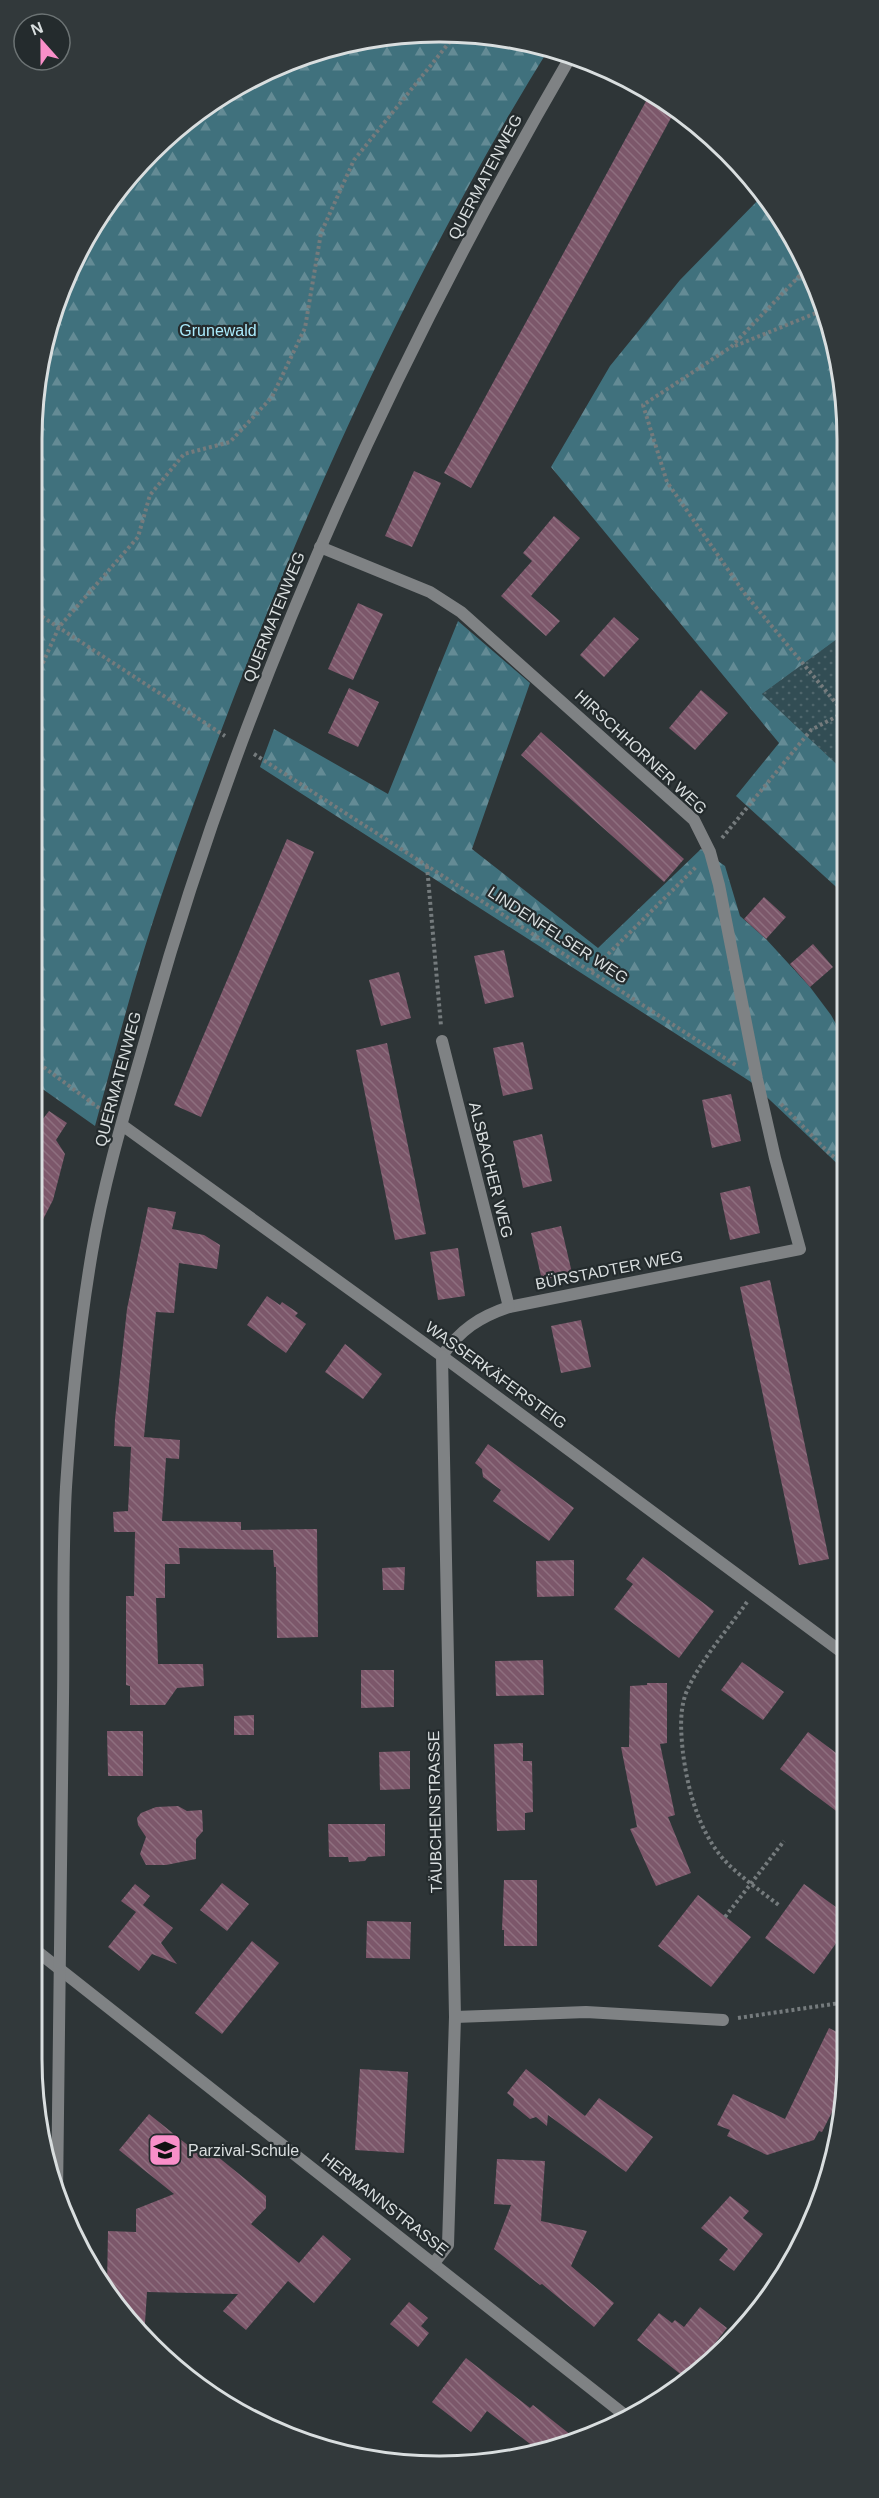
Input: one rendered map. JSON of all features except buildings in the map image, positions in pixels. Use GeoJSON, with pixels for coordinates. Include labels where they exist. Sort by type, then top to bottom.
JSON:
{"type":"FeatureCollection","features":[{"type":"Feature","properties":{"kind":"street","name":"QUERMATENWEG"},"geometry":{"type":"LineString","coordinates":[[57,2166],[66,1491],[77,1364],[92,1249],[122,1125],[176,929],[240,746],[320,547],[372,430],[506,168],[568,63]]}},
{"type":"Feature","properties":{"kind":"street","name":"HIRSCHHORNER WEG"},"geometry":{"type":"LineString","coordinates":[[320,547],[430,591],[461,612],[694,820],[711,852],[756,1079],[800,1249]]}},
{"type":"Feature","properties":{"kind":"street","name":"ALSBACHER WEG"},"geometry":{"type":"LineString","coordinates":[[442,1041],[509,1307]]}},
{"type":"Feature","properties":{"kind":"street","name":"WASSERKÄFERSTEIG"},"geometry":{"type":"LineString","coordinates":[[122,1125],[442,1356],[837,1649]]}},
{"type":"Feature","properties":{"kind":"street","name":"BÜRSTADTER WEG"},"geometry":{"type":"LineString","coordinates":[[442,1356],[455,1338],[470,1324],[509,1307],[800,1249]]}},
{"type":"Feature","properties":{"kind":"street","name":"TÄUBCHENSTRASSE"},"geometry":{"type":"LineString","coordinates":[[434,2263],[448,2245],[454,2017],[442,1356]]}},
{"type":"Feature","properties":{"kind":"street","name":"HERMANNSTRASSE"},"geometry":{"type":"LineString","coordinates":[[42,1955],[621,2412]]}},
{"type":"Feature","properties":{"kind":"street"},"geometry":{"type":"LineString","coordinates":[[454,2017],[586,2012],[723,2020]]}},
{"type":"Feature","properties":{"kind":"path"},"geometry":{"type":"LineString","coordinates":[[42,665],[59,627],[138,537],[150,495],[184,454],[230,442],[272,397],[305,328],[321,233],[354,160],[449,42]]}},
{"type":"Feature","properties":{"kind":"path"},"geometry":{"type":"LineString","coordinates":[[731,347],[801,274]]}},
{"type":"Feature","properties":{"kind":"path"},"geometry":{"type":"LineString","coordinates":[[816,313],[731,347],[643,405],[667,482],[745,594],[837,705]]}},
{"type":"Feature","properties":{"kind":"path","name":"LINDENFELSER WEG"},"geometry":{"type":"LineString","coordinates":[[42,616],[756,1079],[837,1159]]}},
{"type":"Feature","properties":{"kind":"path"},"geometry":{"type":"LineString","coordinates":[[591,971],[711,852],[811,730],[837,717]]}},
{"type":"Feature","properties":{"kind":"path"},"geometry":{"type":"LineString","coordinates":[[427,865],[442,1041]]}},
{"type":"Feature","properties":{"kind":"path"},"geometry":{"type":"LineString","coordinates":[[42,1066],[122,1125]]}},
{"type":"Feature","properties":{"kind":"path"},"geometry":{"type":"LineString","coordinates":[[756,1590],[697,1672],[685,1696],[681,1727],[692,1799],[707,1835],[728,1864],[780,1906]]}},
{"type":"Feature","properties":{"kind":"path"},"geometry":{"type":"LineString","coordinates":[[725,1917],[784,1841]]}},
{"type":"Feature","properties":{"kind":"path"},"geometry":{"type":"LineString","coordinates":[[723,2020],[837,2003]]}},
{"type":"Feature","properties":{"kind":"shaded area"},"geometry":{"type":"Polygon","coordinates":[[[837,639],[837,764],[762,694],[837,639]]]}},
{"type":"Feature","properties":{"kind":"green space","name":"Grunewald"},"geometry":{"type":"Polygon","coordinates":[[[465,43],[491,45],[544,57],[460,202],[418,281],[378,361],[304,524],[237,689],[154,917],[95,1126],[42,1089],[42,440],[45,388],[50,362],[72,287],[109,219],[158,158],[219,109],[264,83],[312,63],[388,45],[465,43]]]}},
{"type":"Feature","properties":{"kind":"green space"},"geometry":{"type":"Polygon","coordinates":[[[757,201],[784,241],[796,264],[807,287],[823,337],[834,388],[836,414],[837,639],[762,694],[837,764],[837,888],[736,796],[779,743],[551,467],[610,366],[680,280],[757,201]]]}},
{"type":"Feature","properties":{"kind":"green space"},"geometry":{"type":"Polygon","coordinates":[[[458,621],[530,683],[472,849],[598,948],[701,849],[725,866],[740,916],[766,939],[810,987],[837,1026],[837,1163],[751,1082],[260,767],[274,729],[388,794],[458,621]]]}},
{"type":"Feature","properties":{"kind":"place","name":"Parzival-Schule"},"geometry":{"type":"Point","coordinates":[165,2150]}}]}
